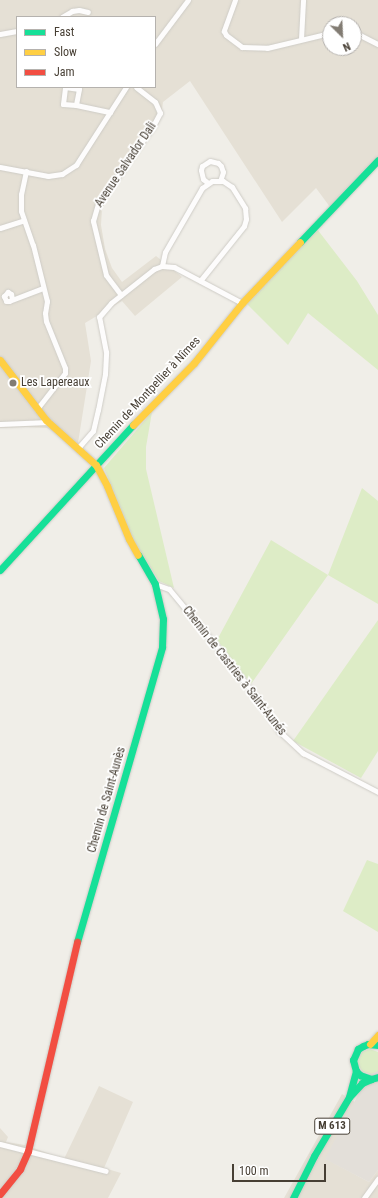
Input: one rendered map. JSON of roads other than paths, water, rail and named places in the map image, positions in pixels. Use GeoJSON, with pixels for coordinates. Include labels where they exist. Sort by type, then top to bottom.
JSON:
{"type":"FeatureCollection","features":[{"type":"Feature","properties":{"kind":"street"},"geometry":{"type":"LineString","coordinates":[[156,43],[188,0]]}},
{"type":"Feature","properties":{"kind":"street"},"geometry":{"type":"LineString","coordinates":[[235,0],[224,31],[226,36],[242,48],[267,48],[322,35]]}},
{"type":"Feature","properties":{"kind":"street"},"geometry":{"type":"LineString","coordinates":[[301,39],[303,0]]}},
{"type":"Feature","properties":{"kind":"street"},"geometry":{"type":"LineString","coordinates":[[64,16],[72,11],[79,10],[88,12]]}},
{"type":"Feature","properties":{"kind":"street"},"geometry":{"type":"LineString","coordinates":[[0,34],[16,31]]}},
{"type":"Feature","properties":{"kind":"street"},"geometry":{"type":"LineString","coordinates":[[362,36],[378,44]]}},
{"type":"Feature","properties":{"kind":"street"},"geometry":{"type":"LineString","coordinates":[[0,167],[48,176],[62,174],[76,165],[125,88]]}},
{"type":"Feature","properties":{"kind":"street","name":"Avenue Salvador Dali"},"geometry":{"type":"LineString","coordinates":[[121,295],[106,275],[93,220],[98,204],[153,126],[160,113],[154,102],[137,88]]}},
{"type":"Feature","properties":{"kind":"street"},"geometry":{"type":"LineString","coordinates":[[76,105],[110,112]]}},
{"type":"Feature","properties":{"kind":"street","name":"Chemin de Montpellier à Nîmes"},"geometry":{"type":"LineString","coordinates":[[0,570],[143,414],[194,363],[242,303],[378,160]]}},
{"type":"Feature","properties":{"kind":"street"},"geometry":{"type":"LineString","coordinates":[[208,184],[203,179],[201,170],[202,166],[210,161],[218,163],[221,166],[223,172],[220,181]]}},
{"type":"Feature","properties":{"kind":"street"},"geometry":{"type":"LineString","coordinates":[[26,171],[21,211],[32,245],[47,305],[45,314],[46,321],[65,368],[65,373],[37,409]]}},
{"type":"Feature","properties":{"kind":"street"},"geometry":{"type":"LineString","coordinates":[[162,266],[165,252],[202,188],[208,184],[220,181],[232,187],[245,208],[246,220],[244,226],[200,281]]}},
{"type":"Feature","properties":{"kind":"street"},"geometry":{"type":"LineString","coordinates":[[0,228],[24,220]]}},
{"type":"Feature","properties":{"kind":"street"},"geometry":{"type":"LineString","coordinates":[[78,448],[93,431],[104,374],[106,352],[98,317],[111,303],[154,269],[162,266],[174,267],[242,303]]}},
{"type":"Feature","properties":{"kind":"street"},"geometry":{"type":"LineString","coordinates":[[12,299],[43,288]]}},
{"type":"Feature","properties":{"kind":"street","name":"Chemin de Saint-Aunès"},"geometry":{"type":"LineString","coordinates":[[0,360],[37,409],[96,465],[107,486],[129,539],[155,584],[163,619],[162,647],[82,923],[28,1151],[20,1169],[0,1194]]}},
{"type":"Feature","properties":{"kind":"street"},"geometry":{"type":"LineString","coordinates":[[0,424],[49,422]]}},
{"type":"Feature","properties":{"kind":"street","name":"Chemin de Castries à Saint-Aunés"},"geometry":{"type":"LineString","coordinates":[[155,584],[169,589],[232,666],[279,731],[303,753],[378,792]]}},
{"type":"Feature","properties":{"kind":"street"},"geometry":{"type":"LineString","coordinates":[[370,1044],[378,1035]]}},
{"type":"Feature","properties":{"kind":"street"},"geometry":{"type":"LineString","coordinates":[[376,1078],[365,1078],[356,1071],[353,1060],[355,1054],[363,1046],[370,1044],[378,1045]]}},
{"type":"Feature","properties":{"kind":"street","name":"M 613"},"geometry":{"type":"LineString","coordinates":[[349,1097],[356,1071]]}},
{"type":"Feature","properties":{"kind":"street","name":"M 613"},"geometry":{"type":"LineString","coordinates":[[293,1198],[314,1156],[349,1097],[362,1083],[376,1078]]}},
{"type":"Feature","properties":{"kind":"street"},"geometry":{"type":"LineString","coordinates":[[0,1144],[106,1171]]}},
{"type":"Feature","properties":{"kind":"street"},"geometry":{"type":"LineString","coordinates":[[364,1198],[378,1179]]}},
{"type":"Feature","properties":{"kind":"place","name":"Les Lapereaux"},"geometry":{"type":"Point","coordinates":[13,383]}}]}
